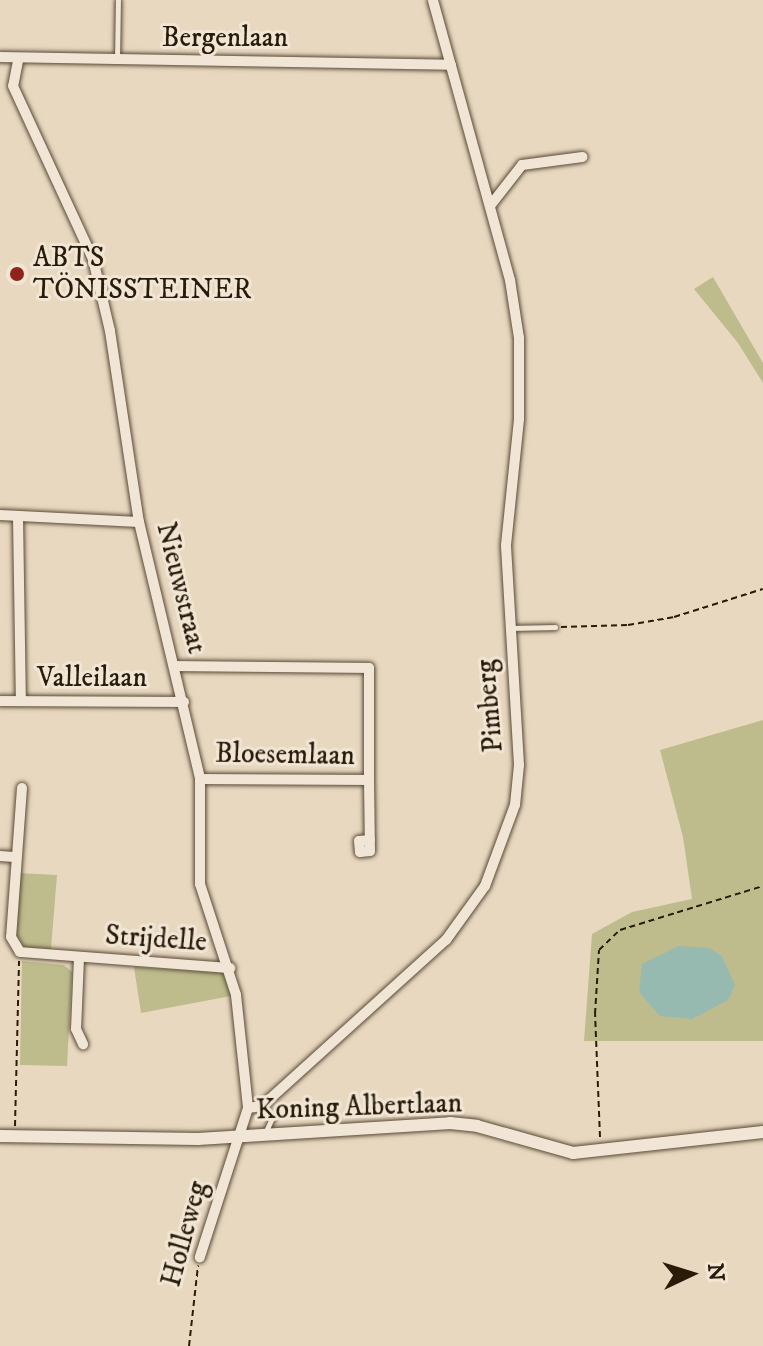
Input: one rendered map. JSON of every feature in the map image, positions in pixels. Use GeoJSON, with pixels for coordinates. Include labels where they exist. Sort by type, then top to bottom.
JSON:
{"type":"FeatureCollection","features":[{"type":"Feature","properties":{"kind":"street","name":"Pimberg"},"geometry":{"type":"LineString","coordinates":[[262,1106],[446,940],[485,886],[508,835],[518,784],[507,628],[506,545],[521,370],[515,309],[433,0]]}},
{"type":"Feature","properties":{"kind":"street","name":"Bergenlaan"},"geometry":{"type":"LineString","coordinates":[[0,57],[18,61],[451,65]]}},
{"type":"Feature","properties":{"kind":"street","name":"Nieuwstraat"},"geometry":{"type":"LineString","coordinates":[[18,61],[13,86],[21,108],[60,181],[93,259],[110,331],[139,522],[176,666],[200,779],[200,884],[230,968],[248,1108],[237,1136]]}},
{"type":"Feature","properties":{"kind":"street"},"geometry":{"type":"LineString","coordinates":[[490,206],[522,165],[582,157]]}},
{"type":"Feature","properties":{"kind":"street"},"geometry":{"type":"LineString","coordinates":[[0,515],[139,522]]}},
{"type":"Feature","properties":{"kind":"street"},"geometry":{"type":"LineString","coordinates":[[18,517],[21,701]]}},
{"type":"Feature","properties":{"kind":"street","name":"Bloesemlaan"},"geometry":{"type":"LineString","coordinates":[[176,666],[369,668],[369,823],[370,837],[370,851],[360,852],[359,841],[370,840]]}},
{"type":"Feature","properties":{"kind":"street","name":"Valleilaan"},"geometry":{"type":"LineString","coordinates":[[0,701],[184,702]]}},
{"type":"Feature","properties":{"kind":"street","name":"Bloesemlaan"},"geometry":{"type":"LineString","coordinates":[[200,779],[369,780]]}},
{"type":"Feature","properties":{"kind":"street"},"geometry":{"type":"LineString","coordinates":[[20,952],[11,937],[14,857],[22,788]]}},
{"type":"Feature","properties":{"kind":"street"},"geometry":{"type":"LineString","coordinates":[[0,856],[14,857]]}},
{"type":"Feature","properties":{"kind":"street","name":"Strijdelle"},"geometry":{"type":"LineString","coordinates":[[20,952],[230,968]]}},
{"type":"Feature","properties":{"kind":"street","name":"Strijdelle"},"geometry":{"type":"LineString","coordinates":[[79,958],[76,1029],[83,1044]]}},
{"type":"Feature","properties":{"kind":"street"},"geometry":{"type":"LineString","coordinates":[[248,1108],[262,1106]]}},
{"type":"Feature","properties":{"kind":"street","name":"Koning Albertlaan"},"geometry":{"type":"LineString","coordinates":[[0,1136],[237,1136],[466,1124],[573,1153],[763,1132]]}},
{"type":"Feature","properties":{"kind":"street","name":"Holleweg"},"geometry":{"type":"LineString","coordinates":[[200,1257],[237,1136]]}},
{"type":"Feature","properties":{"kind":"lane"},"geometry":{"type":"LineString","coordinates":[[117,62],[118,0]]}},
{"type":"Feature","properties":{"kind":"lane"},"geometry":{"type":"LineString","coordinates":[[507,628],[555,627]]}},
{"type":"Feature","properties":{"kind":"lane"},"geometry":{"type":"LineString","coordinates":[[258,1134],[271,1125],[270,1113],[262,1106]]}},
{"type":"Feature","properties":{"kind":"path"},"geometry":{"type":"LineString","coordinates":[[555,627],[658,620],[763,589]]}},
{"type":"Feature","properties":{"kind":"path"},"geometry":{"type":"LineString","coordinates":[[600,1142],[595,1000],[599,950],[620,930],[763,886]]}},
{"type":"Feature","properties":{"kind":"path"},"geometry":{"type":"LineString","coordinates":[[15,1136],[20,952]]}},
{"type":"Feature","properties":{"kind":"path","name":"Holleweg"},"geometry":{"type":"LineString","coordinates":[[189,1346],[188,1321],[200,1257]]}},
{"type":"Feature","properties":{"kind":"shaded area"},"geometry":{"type":"Polygon","coordinates":[[[713,277],[763,363],[763,383],[738,343],[694,289],[713,277]]]}},
{"type":"Feature","properties":{"kind":"shaded area"},"geometry":{"type":"Polygon","coordinates":[[[763,720],[763,1041],[584,1041],[592,934],[632,912],[692,899],[683,837],[660,750],[763,720]]]}},
{"type":"Feature","properties":{"kind":"shaded area"},"geometry":{"type":"Polygon","coordinates":[[[18,873],[57,875],[51,949],[25,947],[16,935],[18,873]]]}},
{"type":"Feature","properties":{"kind":"shaded area"},"geometry":{"type":"Polygon","coordinates":[[[22,961],[64,965],[72,972],[67,1066],[20,1065],[22,961]]]}},
{"type":"Feature","properties":{"kind":"shaded area"},"geometry":{"type":"Polygon","coordinates":[[[134,967],[223,973],[231,996],[141,1013],[134,967]]]}},
{"type":"Feature","properties":{"kind":"water"},"geometry":{"type":"Polygon","coordinates":[[[679,946],[709,948],[722,956],[735,985],[728,1000],[692,1019],[660,1016],[639,992],[642,964],[679,946]]]}},
{"type":"Feature","properties":{"kind":"place","name":"ABTS TÖNISSTEINER"},"geometry":{"type":"Point","coordinates":[17,274]}}]}
